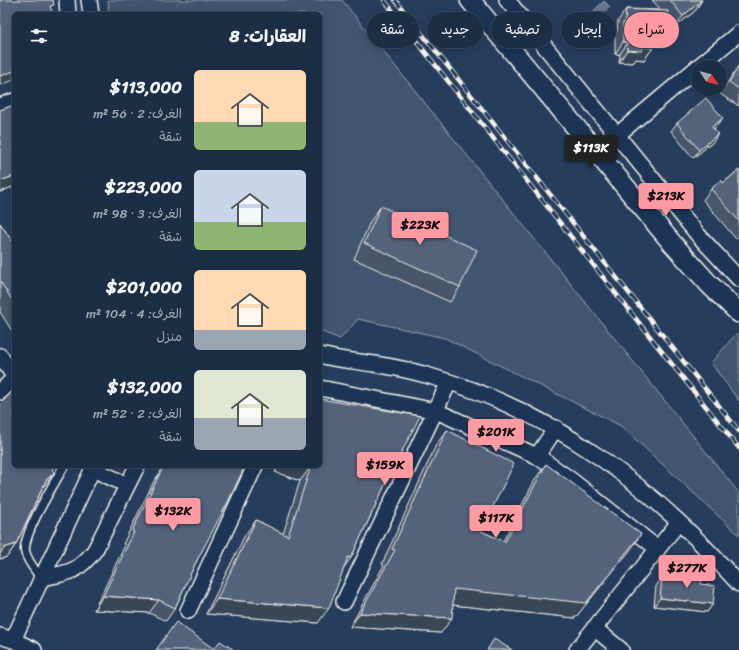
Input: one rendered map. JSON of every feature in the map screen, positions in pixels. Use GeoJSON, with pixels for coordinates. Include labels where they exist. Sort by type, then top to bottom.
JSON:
{"type":"FeatureCollection","features":[{"type":"Feature","properties":{"kind":"street"},"geometry":{"type":"LineString","coordinates":[[67,0],[68,12]]}},
{"type":"Feature","properties":{"kind":"street"},"geometry":{"type":"LineString","coordinates":[[89,0],[91,12]]}},
{"type":"Feature","properties":{"kind":"street"},"geometry":{"type":"LineString","coordinates":[[470,0],[672,243],[709,284],[739,313]]}},
{"type":"Feature","properties":{"kind":"street"},"geometry":{"type":"LineString","coordinates":[[507,0],[616,136],[699,236],[739,279]]}},
{"type":"Feature","properties":{"kind":"street"},"geometry":{"type":"LineString","coordinates":[[706,60],[739,33]]}},
{"type":"Feature","properties":{"kind":"street"},"geometry":{"type":"LineString","coordinates":[[616,136],[691,73]]}},
{"type":"Feature","properties":{"kind":"street"},"geometry":{"type":"LineString","coordinates":[[0,106],[12,102]]}},
{"type":"Feature","properties":{"kind":"street"},"geometry":{"type":"LineString","coordinates":[[322,355],[402,369],[449,382],[489,396],[517,408],[556,428],[595,454],[660,504],[709,550],[739,584]]}},
{"type":"Feature","properties":{"kind":"street"},"geometry":{"type":"LineString","coordinates":[[0,392],[7,371]]}},
{"type":"Feature","properties":{"kind":"street"},"geometry":{"type":"LineString","coordinates":[[344,602],[449,382]]}},
{"type":"Feature","properties":{"kind":"street"},"geometry":{"type":"LineString","coordinates":[[322,388],[436,411],[537,456],[576,484],[658,548]]}},
{"type":"Feature","properties":{"kind":"street"},"geometry":{"type":"LineString","coordinates":[[537,456],[556,428]]}},
{"type":"Feature","properties":{"kind":"street"},"geometry":{"type":"LineString","coordinates":[[31,649],[7,638],[41,578],[94,468]]}},
{"type":"Feature","properties":{"kind":"street"},"geometry":{"type":"LineString","coordinates":[[96,468],[127,485]]}},
{"type":"Feature","properties":{"kind":"street"},"geometry":{"type":"LineString","coordinates":[[41,578],[68,573],[79,567],[88,559],[95,550],[136,468]]}},
{"type":"Feature","properties":{"kind":"street"},"geometry":{"type":"LineString","coordinates":[[188,611],[254,468]]}},
{"type":"Feature","properties":{"kind":"street"},"geometry":{"type":"LineString","coordinates":[[577,650],[679,522]]}},
{"type":"Feature","properties":{"kind":"street"},"geometry":{"type":"LineString","coordinates":[[594,628],[621,650]]}},
{"type":"Feature","properties":{"kind":"lane"},"geometry":{"type":"LineString","coordinates":[[41,578],[25,552],[25,541],[30,528],[63,468]]}},
{"type":"Feature","properties":{"kind":"shaded area"},"geometry":{"type":"Polygon","coordinates":[[[108,0],[342,0],[367,31],[367,48],[381,48],[739,493],[739,535],[621,426],[445,338],[358,319],[340,339],[322,332],[322,12],[109,12],[108,0]]]}},
{"type":"Feature","properties":{"kind":"shaded area"},"geometry":{"type":"Polygon","coordinates":[[[604,1],[610,7],[605,12],[592,12],[604,1]]]}},
{"type":"Feature","properties":{"kind":"shaded area"},"geometry":{"type":"Polygon","coordinates":[[[737,333],[739,335],[739,401],[711,363],[737,333]]]}},
{"type":"Feature","properties":{"kind":"building"},"geometry":{"type":"Polygon","coordinates":[[[0,0],[53,0],[54,5],[50,6],[52,12],[12,12],[12,72],[0,76],[0,0]]]}},
{"type":"Feature","properties":{"kind":"building"},"geometry":{"type":"Polygon","coordinates":[[[670,0],[702,0],[683,16],[670,0]]]}},
{"type":"Feature","properties":{"kind":"building"},"geometry":{"type":"Polygon","coordinates":[[[626,9],[668,11],[668,12],[626,12],[626,9]]]}},
{"type":"Feature","properties":{"kind":"building"},"geometry":{"type":"Polygon","coordinates":[[[624,23],[624,42],[623,42],[624,23]]]}},
{"type":"Feature","properties":{"kind":"building"},"geometry":{"type":"Polygon","coordinates":[[[627,48],[642,48],[642,51],[627,50],[627,48]]]}},
{"type":"Feature","properties":{"kind":"building"},"geometry":{"type":"Polygon","coordinates":[[[739,66],[739,89],[729,82],[739,66]]]}},
{"type":"Feature","properties":{"kind":"building"},"geometry":{"type":"Polygon","coordinates":[[[706,98],[723,118],[712,127],[718,134],[699,150],[677,123],[706,98]]]}},
{"type":"Feature","properties":{"kind":"building"},"geometry":{"type":"Polygon","coordinates":[[[12,106],[12,177],[0,181],[0,110],[12,106]]]}},
{"type":"Feature","properties":{"kind":"building"},"geometry":{"type":"Polygon","coordinates":[[[739,170],[739,221],[711,189],[721,180],[723,183],[739,170]]]}},
{"type":"Feature","properties":{"kind":"building"},"geometry":{"type":"Polygon","coordinates":[[[381,206],[477,250],[460,287],[364,243],[381,206]]]}},
{"type":"Feature","properties":{"kind":"building"},"geometry":{"type":"Polygon","coordinates":[[[0,223],[12,241],[12,300],[0,281],[0,223]]]}},
{"type":"Feature","properties":{"kind":"building"},"geometry":{"type":"Polygon","coordinates":[[[12,392],[12,468],[52,468],[54,473],[46,480],[16,544],[4,548],[0,543],[0,404],[12,392]]]}},
{"type":"Feature","properties":{"kind":"building"},"geometry":{"type":"Polygon","coordinates":[[[322,399],[420,416],[384,487],[351,558],[348,557],[329,608],[217,599],[256,520],[288,536],[310,468],[322,468],[322,399]]]}},
{"type":"Feature","properties":{"kind":"building"},"geometry":{"type":"Polygon","coordinates":[[[447,430],[514,464],[481,531],[505,542],[546,464],[641,534],[586,603],[454,589],[452,618],[360,613],[395,550],[392,549],[447,430]]]}},
{"type":"Feature","properties":{"kind":"building"},"geometry":{"type":"Polygon","coordinates":[[[163,468],[244,468],[195,564],[175,608],[159,600],[103,596],[134,532],[132,531],[163,468]]]}},
{"type":"Feature","properties":{"kind":"building"},"geometry":{"type":"Polygon","coordinates":[[[672,571],[702,575],[701,584],[715,586],[713,604],[660,598],[662,578],[671,579],[672,571]]]}},
{"type":"Feature","properties":{"kind":"building"},"geometry":{"type":"Polygon","coordinates":[[[176,622],[214,649],[220,641],[234,650],[156,650],[176,622]]]}},
{"type":"Feature","properties":{"kind":"building"},"geometry":{"type":"Polygon","coordinates":[[[494,639],[512,650],[487,650],[494,639]]]}},
{"type":"Feature","properties":{"kind":"railway"},"geometry":{"type":"LineString","coordinates":[[384,0],[739,448]]}},
{"type":"Feature","properties":{"kind":"railway"},"geometry":{"type":"LineString","coordinates":[[395,0],[739,431]]}}]}
